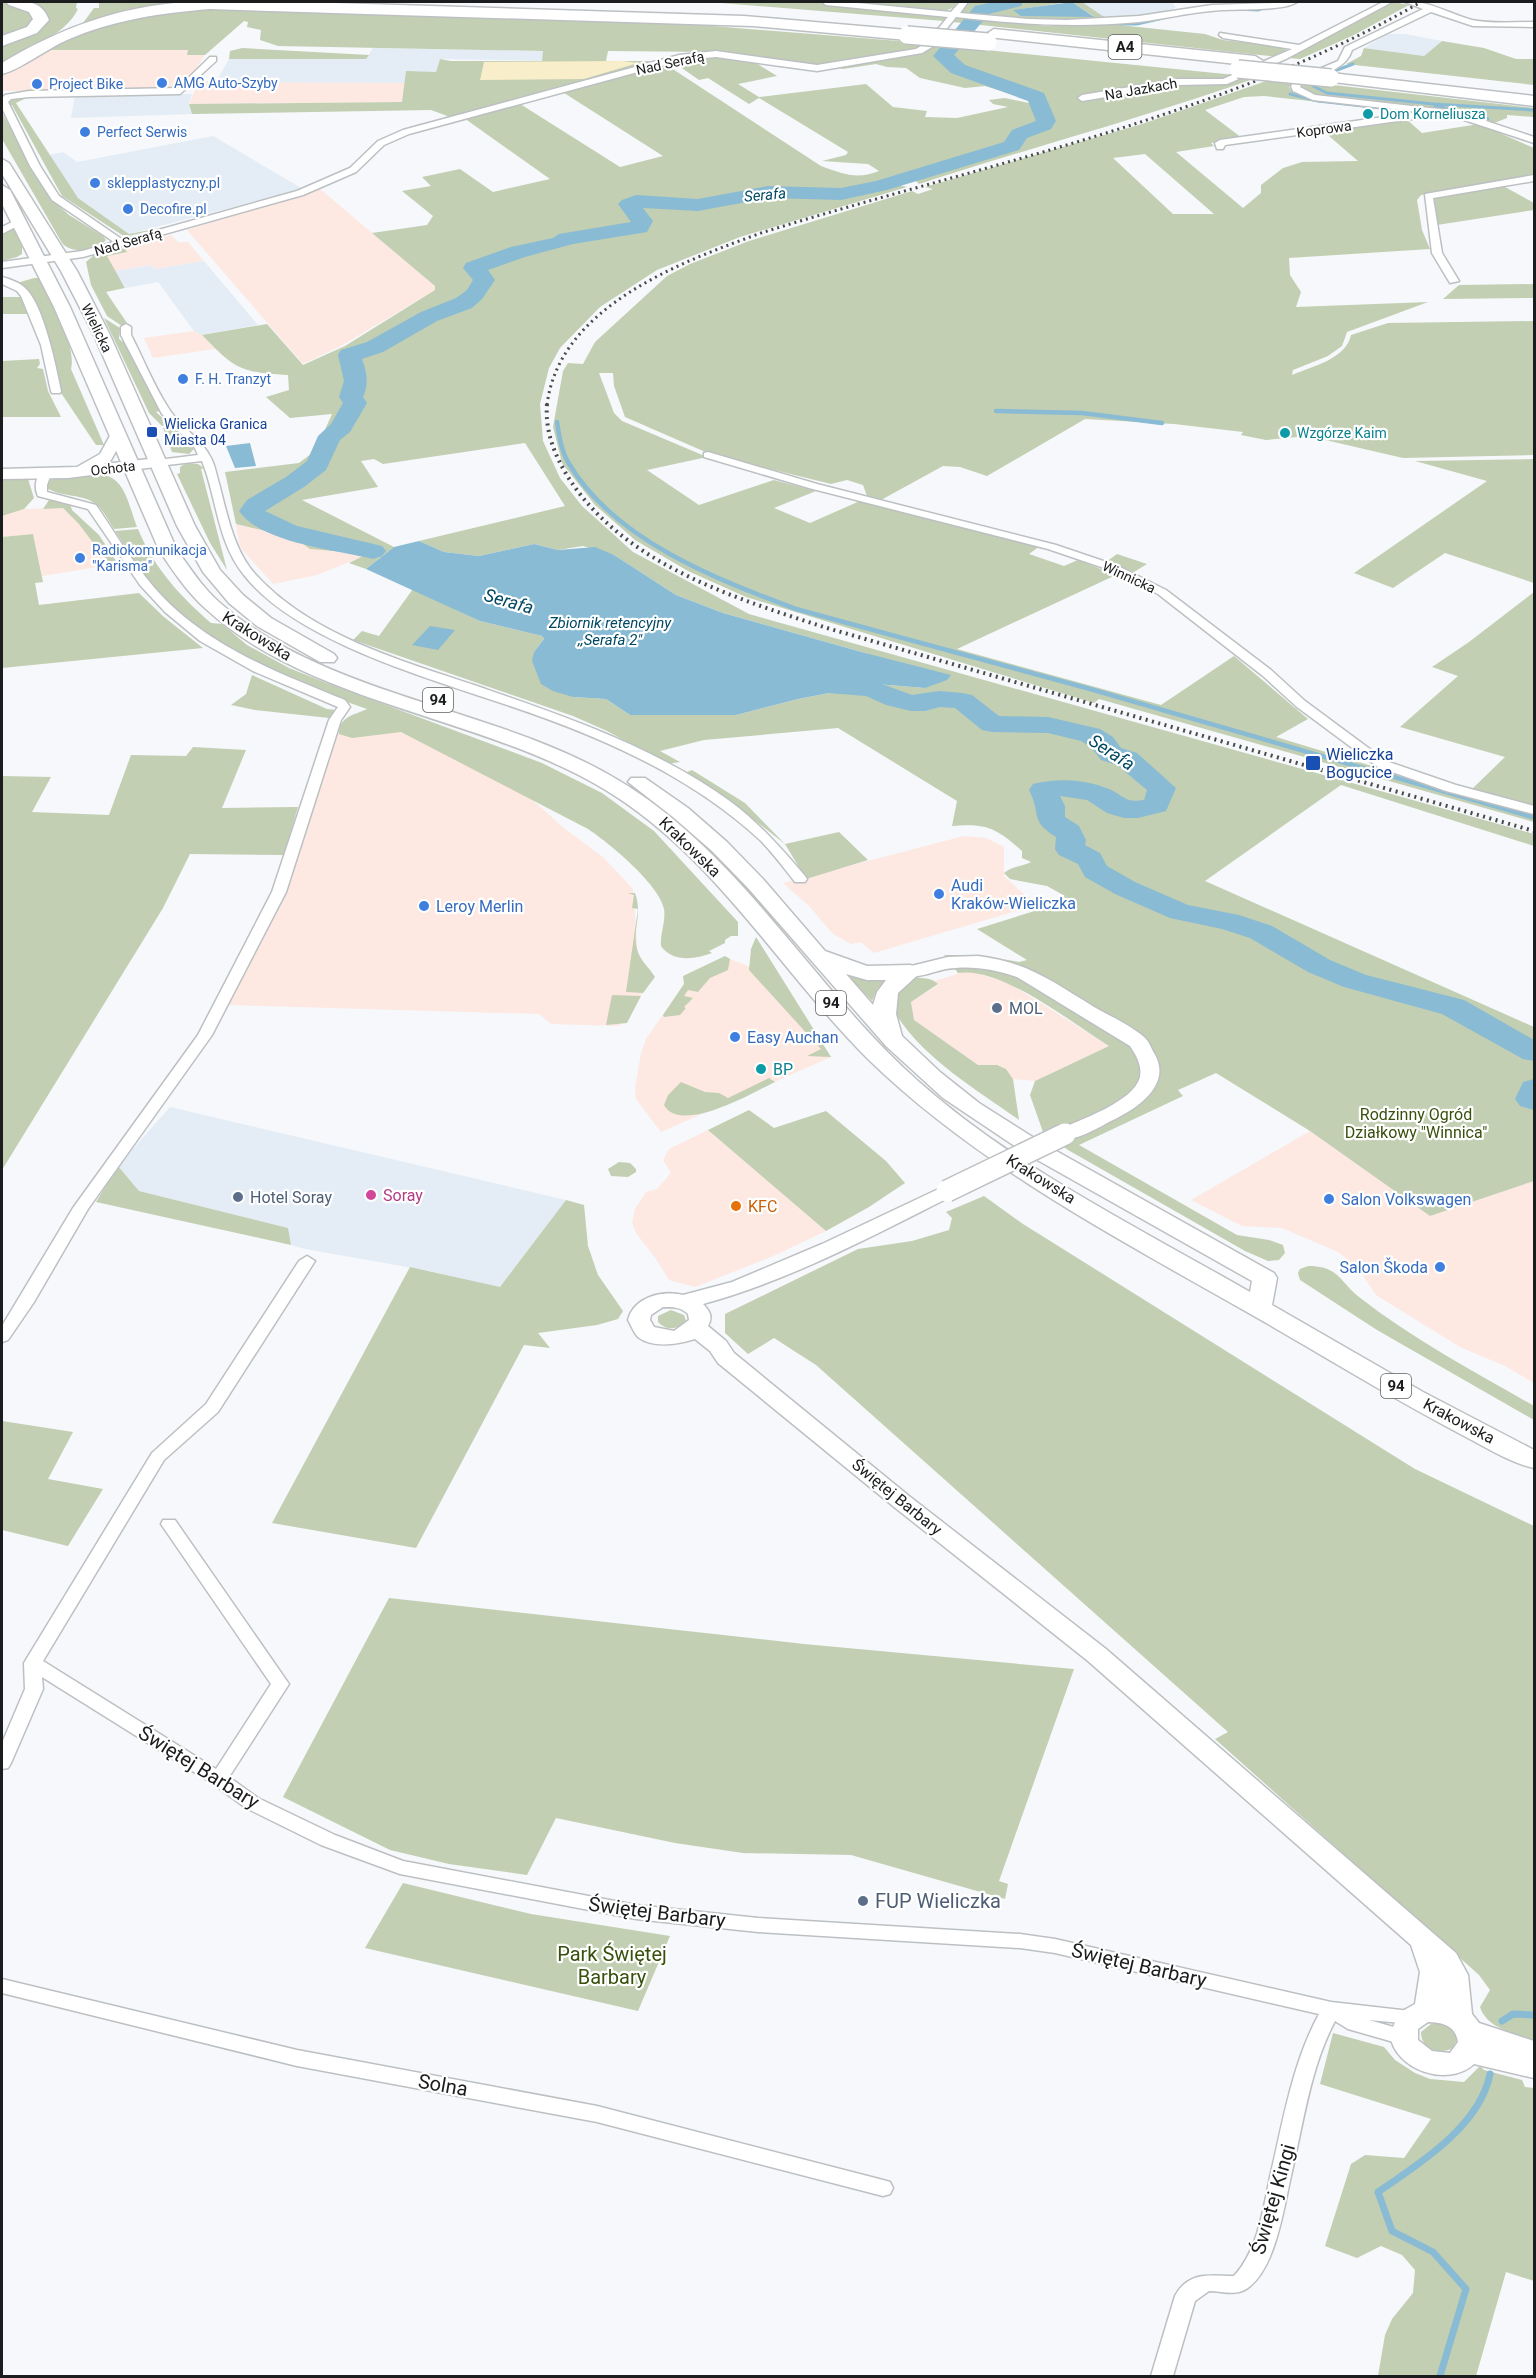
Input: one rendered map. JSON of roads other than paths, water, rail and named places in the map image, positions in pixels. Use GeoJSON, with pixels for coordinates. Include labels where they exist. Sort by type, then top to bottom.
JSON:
{"type":"FeatureCollection","features":[{"type":"Feature","properties":{"kind":"highway"},"geometry":{"type":"LineString","coordinates":[[2,41],[32,30],[41,20],[39,12],[34,8],[14,2]]}},
{"type":"Feature","properties":{"kind":"highway","name":"A4"},"geometry":{"type":"LineString","coordinates":[[468,2],[910,31]]}},
{"type":"Feature","properties":{"kind":"highway","name":"A4"},"geometry":{"type":"LineString","coordinates":[[601,2],[1255,61],[1534,92]]}},
{"type":"Feature","properties":{"kind":"highway"},"geometry":{"type":"LineString","coordinates":[[54,38],[127,13],[210,4],[760,22]]}},
{"type":"Feature","properties":{"kind":"highway"},"geometry":{"type":"LineString","coordinates":[[2,69],[54,38],[82,13]]}},
{"type":"Feature","properties":{"kind":"highway","name":"A4"},"geometry":{"type":"LineString","coordinates":[[991,38],[1238,69],[1534,101]]}},
{"type":"Feature","properties":{"kind":"main road","name":"Wielicka"},"geometry":{"type":"LineString","coordinates":[[2,163],[62,257],[100,333],[176,501]]}},
{"type":"Feature","properties":{"kind":"main road","name":"Wielicka"},"geometry":{"type":"LineString","coordinates":[[2,190],[62,307],[117,435]]}},
{"type":"Feature","properties":{"kind":"main road","name":"Krakowska"},"geometry":{"type":"LineString","coordinates":[[117,435],[178,569],[221,615],[256,640],[296,660],[563,761],[612,785],[641,804],[699,851],[839,1013],[890,1066],[928,1101],[972,1136],[1039,1179],[1439,1411],[1534,1460]]}},
{"type":"Feature","properties":{"kind":"main road","name":"Krakowska"},"geometry":{"type":"LineString","coordinates":[[176,501],[197,548],[212,572],[236,599],[264,622],[303,646],[358,671],[541,737],[625,774],[677,807],[701,827],[750,878],[892,1040],[932,1077],[1009,1132],[1065,1166],[1265,1278],[1259,1307]]}},
{"type":"Feature","properties":{"kind":"main road"},"geometry":{"type":"LineString","coordinates":[[813,950],[855,972],[882,975],[910,972]]}},
{"type":"Feature","properties":{"kind":"main road"},"geometry":{"type":"LineString","coordinates":[[892,1040],[883,1004],[888,990],[910,972]]}},
{"type":"Feature","properties":{"kind":"street"},"geometry":{"type":"LineString","coordinates":[[826,2],[1050,23],[1139,19],[1212,8],[1293,2]]}},
{"type":"Feature","properties":{"kind":"street","name":"Nad Serafą"},"geometry":{"type":"LineString","coordinates":[[2,265],[83,254],[300,193],[352,170],[381,143],[406,132],[537,95],[699,54],[724,55],[817,69],[920,51],[929,45],[958,15],[964,2]]}},
{"type":"Feature","properties":{"kind":"street","name":"Na Jazkach"},"geometry":{"type":"LineString","coordinates":[[1082,98],[1172,83],[1224,82],[1301,48],[1388,2]]}},
{"type":"Feature","properties":{"kind":"street"},"geometry":{"type":"LineString","coordinates":[[1409,2],[1473,23],[1534,25]]}},
{"type":"Feature","properties":{"kind":"street"},"geometry":{"type":"LineString","coordinates":[[1433,8],[1348,49],[1341,63],[1299,81],[1295,86],[1301,94],[1313,97],[1466,116],[1534,140]]}},
{"type":"Feature","properties":{"kind":"street"},"geometry":{"type":"LineString","coordinates":[[1223,35],[1301,48]]}},
{"type":"Feature","properties":{"kind":"street"},"geometry":{"type":"LineString","coordinates":[[121,243],[55,198],[35,166],[3,102],[8,97],[29,94],[180,91],[213,59]]}},
{"type":"Feature","properties":{"kind":"street","name":"Koprowa"},"geometry":{"type":"LineString","coordinates":[[1220,147],[1220,143],[1419,115],[1431,110]]}},
{"type":"Feature","properties":{"kind":"street"},"geometry":{"type":"LineString","coordinates":[[1454,281],[1437,253],[1428,196],[1534,178]]}},
{"type":"Feature","properties":{"kind":"street"},"geometry":{"type":"LineString","coordinates":[[2,231],[18,222]]}},
{"type":"Feature","properties":{"kind":"street"},"geometry":{"type":"LineString","coordinates":[[2,280],[21,289],[26,295],[46,345],[56,391]]}},
{"type":"Feature","properties":{"kind":"street"},"geometry":{"type":"LineString","coordinates":[[126,327],[126,335],[167,414],[200,447],[241,562],[251,577],[326,633],[360,648],[582,728],[631,748],[672,769],[729,807],[765,836],[800,879]]}},
{"type":"Feature","properties":{"kind":"street","name":"Ochota"},"geometry":{"type":"LineString","coordinates":[[68,473],[87,468],[106,457],[117,435]]}},
{"type":"Feature","properties":{"kind":"street","name":"Winnicka"},"geometry":{"type":"LineString","coordinates":[[708,455],[813,486],[1052,547],[1114,568],[1162,592],[1267,673],[1301,704],[1382,764],[1407,775],[1534,810]]}},
{"type":"Feature","properties":{"kind":"street"},"geometry":{"type":"LineString","coordinates":[[158,463],[205,457]]}},
{"type":"Feature","properties":{"kind":"street","name":"Ochota"},"geometry":{"type":"LineString","coordinates":[[2,474],[68,473],[158,463]]}},
{"type":"Feature","properties":{"kind":"street"},"geometry":{"type":"LineString","coordinates":[[2,1337],[26,1302],[81,1208],[205,1035],[279,892],[335,720],[344,707],[341,703],[257,668],[218,647],[185,623],[144,583],[92,507],[42,494],[41,485],[45,474]]}},
{"type":"Feature","properties":{"kind":"street","name":"Świętej Barbary"},"geometry":{"type":"LineString","coordinates":[[910,972],[948,963],[978,962],[1002,965],[1024,973],[1138,1042],[1149,1055],[1151,1079],[1145,1091],[1128,1104],[830,1249],[740,1287],[723,1303],[690,1321],[706,1352],[726,1358],[920,1516],[1097,1655],[1446,1960],[1456,1974],[1466,2034]]}},
{"type":"Feature","properties":{"kind":"street"},"geometry":{"type":"LineString","coordinates":[[2,1763],[34,1689],[33,1663],[158,1457],[212,1408],[307,1262]]}},
{"type":"Feature","properties":{"kind":"street"},"geometry":{"type":"LineString","coordinates":[[169,1524],[280,1684],[219,1779]]}},
{"type":"Feature","properties":{"kind":"street","name":"Świętej Barbary"},"geometry":{"type":"LineString","coordinates":[[33,1663],[219,1779],[252,1803],[328,1840],[400,1867],[431,1874],[636,1912],[758,1925],[1020,1941],[1054,1946],[1331,2009],[1355,2024],[1414,2022],[1434,1972],[1423,1940]]}},
{"type":"Feature","properties":{"kind":"street","name":"Solna"},"geometry":{"type":"LineString","coordinates":[[2,1986],[297,2058],[597,2114],[883,2188]]}},
{"type":"Feature","properties":{"kind":"street","name":"Świętej Kingi"},"geometry":{"type":"LineString","coordinates":[[1162,2376],[1186,2296],[1206,2282],[1229,2285],[1240,2283],[1253,2268],[1271,2220],[1309,2062],[1321,2026],[1331,2009]]}},
{"type":"Feature","properties":{"kind":"street"},"geometry":{"type":"LineString","coordinates":[[1466,2034],[1457,2062],[1438,2064],[1419,2058],[1406,2045],[1414,2022],[1444,2012],[1466,2034],[1534,2067]]}},
{"type":"Feature","properties":{"kind":"street"},"geometry":{"type":"LineString","coordinates":[[1466,2034],[1534,2052]]}},
{"type":"Feature","properties":{"kind":"water"},"geometry":{"type":"Polygon","coordinates":[[[1072,2],[1094,17],[1021,16],[1013,10],[1072,2]]]}},
{"type":"Feature","properties":{"kind":"water"},"geometry":{"type":"Polygon","coordinates":[[[250,443],[256,466],[235,468],[226,446],[250,443]]]}},
{"type":"Feature","properties":{"kind":"water","name":"Zbiornik retencyjny ,,Serafa 2\""},"geometry":{"type":"Polygon","coordinates":[[[419,541],[444,552],[479,556],[534,544],[558,550],[595,547],[614,555],[676,595],[723,613],[951,675],[947,680],[925,688],[876,684],[798,699],[736,715],[630,715],[606,699],[573,697],[553,691],[541,684],[532,661],[534,652],[544,639],[542,636],[480,621],[366,569],[394,547],[419,541]]]}},
{"type":"Feature","properties":{"kind":"water"},"geometry":{"type":"Polygon","coordinates":[[[430,626],[455,630],[438,650],[412,645],[430,626]]]}},
{"type":"Feature","properties":{"kind":"waterway","name":"Serafa"},"geometry":{"type":"LineString","coordinates":[[373,551],[288,531],[258,518],[251,511],[256,505],[295,482],[317,465],[330,436],[342,427],[344,419],[355,403],[351,397],[356,376],[349,355],[363,352],[386,342],[429,317],[470,299],[484,280],[474,268],[519,252],[560,243],[567,239],[639,227],[642,221],[629,204],[636,201],[698,205],[768,192],[841,194],[880,186],[1012,146],[1019,134],[1044,125],[1046,121],[1037,97],[958,69],[943,56],[982,10],[1014,2]]}},
{"type":"Feature","properties":{"kind":"waterway"},"geometry":{"type":"LineString","coordinates":[[1236,9],[1258,10],[1266,7]]}},
{"type":"Feature","properties":{"kind":"waterway"},"geometry":{"type":"LineString","coordinates":[[1119,24],[1137,24],[1159,19]]}},
{"type":"Feature","properties":{"kind":"waterway"},"geometry":{"type":"LineString","coordinates":[[1329,73],[1353,64]]}},
{"type":"Feature","properties":{"kind":"waterway"},"geometry":{"type":"LineString","coordinates":[[1315,79],[1313,86],[1327,93],[1433,104],[1534,110]]}},
{"type":"Feature","properties":{"kind":"waterway"},"geometry":{"type":"LineString","coordinates":[[1290,94],[1318,101],[1408,111]]}},
{"type":"Feature","properties":{"kind":"waterway"},"geometry":{"type":"LineString","coordinates":[[1435,106],[1488,119]]}},
{"type":"Feature","properties":{"kind":"waterway"},"geometry":{"type":"LineString","coordinates":[[996,411],[1082,413],[1162,423]]}},
{"type":"Feature","properties":{"kind":"waterway"},"geometry":{"type":"LineString","coordinates":[[557,422],[562,447],[568,462],[587,489],[611,514],[669,554],[733,584],[796,609],[1090,689],[1532,817]]}},
{"type":"Feature","properties":{"kind":"waterway","name":"Serafa"},"geometry":{"type":"LineString","coordinates":[[813,685],[871,688],[911,703],[925,703],[939,699],[962,701],[992,724],[1048,725],[1090,735],[1103,743],[1105,749],[1111,754],[1127,759],[1162,788],[1156,805],[1133,810],[1119,808],[1103,797],[1082,790],[1066,788],[1043,790],[1051,806],[1051,821],[1069,832],[1072,840],[1069,849],[1090,859],[1095,871],[1125,888],[1180,912],[1228,921],[1261,932],[1319,966],[1355,981],[1453,1007],[1534,1052]]}},
{"type":"Feature","properties":{"kind":"waterway","name":"Serafa"},"geometry":{"type":"LineString","coordinates":[[1534,1089],[1531,1099],[1534,1100]]}},
{"type":"Feature","properties":{"kind":"waterway"},"geometry":{"type":"LineString","coordinates":[[1502,2021],[1513,2014],[1534,2015]]}},
{"type":"Feature","properties":{"kind":"waterway"},"geometry":{"type":"LineString","coordinates":[[1440,2376],[1466,2289],[1433,2252],[1392,2231],[1378,2192],[1429,2156],[1461,2127],[1484,2093],[1490,2074]]}},
{"type":"Feature","properties":{"kind":"railway"},"geometry":{"type":"LineString","coordinates":[[547,405],[556,370],[575,340],[600,314],[630,292],[663,273],[764,232],[1100,135],[1183,108],[1265,77],[1344,42],[1421,2]]}},
{"type":"Feature","properties":{"kind":"railway"},"geometry":{"type":"LineString","coordinates":[[547,405],[547,424],[555,451],[568,477],[591,507],[619,533],[650,555],[683,574],[719,590],[827,628],[1534,831]]}},
{"type":"Feature","properties":{"kind":"place","name":"AMG Auto-Szyby"},"geometry":{"type":"Point","coordinates":[162,83]}},
{"type":"Feature","properties":{"kind":"place","name":"Project Bike"},"geometry":{"type":"Point","coordinates":[37,84]}},
{"type":"Feature","properties":{"kind":"place","name":"Dom Korneliusza"},"geometry":{"type":"Point","coordinates":[1368,114]}},
{"type":"Feature","properties":{"kind":"place","name":"Perfect Serwis"},"geometry":{"type":"Point","coordinates":[85,132]}},
{"type":"Feature","properties":{"kind":"place","name":"sklepplastyczny.pl"},"geometry":{"type":"Point","coordinates":[95,183]}},
{"type":"Feature","properties":{"kind":"place","name":"Decofire.pl"},"geometry":{"type":"Point","coordinates":[128,209]}},
{"type":"Feature","properties":{"kind":"place","name":"F. H. Tranzyt"},"geometry":{"type":"Point","coordinates":[183,379]}},
{"type":"Feature","properties":{"kind":"place","name":"Wielicka Granica Miasta 04"},"geometry":{"type":"Point","coordinates":[152,432]}},
{"type":"Feature","properties":{"kind":"place","name":"Wzgórze Kaim"},"geometry":{"type":"Point","coordinates":[1285,433]}},
{"type":"Feature","properties":{"kind":"place","name":"Radiokomunikacja \"Karisma\""},"geometry":{"type":"Point","coordinates":[80,558]}},
{"type":"Feature","properties":{"kind":"place","name":"Wieliczka Bogucice"},"geometry":{"type":"Point","coordinates":[1313,763]}},
{"type":"Feature","properties":{"kind":"place","name":"Audi Kraków-Wieliczka"},"geometry":{"type":"Point","coordinates":[939,894]}},
{"type":"Feature","properties":{"kind":"place","name":"Leroy Merlin"},"geometry":{"type":"Point","coordinates":[424,906]}},
{"type":"Feature","properties":{"kind":"place","name":"MOL"},"geometry":{"type":"Point","coordinates":[997,1008]}},
{"type":"Feature","properties":{"kind":"place","name":"Easy Auchan"},"geometry":{"type":"Point","coordinates":[735,1037]}},
{"type":"Feature","properties":{"kind":"place","name":"BP"},"geometry":{"type":"Point","coordinates":[761,1069]}},
{"type":"Feature","properties":{"kind":"place","name":"Soray"},"geometry":{"type":"Point","coordinates":[371,1195]}},
{"type":"Feature","properties":{"kind":"place","name":"Hotel Soray"},"geometry":{"type":"Point","coordinates":[238,1197]}},
{"type":"Feature","properties":{"kind":"place","name":"Salon Volkswagen"},"geometry":{"type":"Point","coordinates":[1329,1199]}},
{"type":"Feature","properties":{"kind":"place","name":"KFC"},"geometry":{"type":"Point","coordinates":[736,1206]}},
{"type":"Feature","properties":{"kind":"place","name":"Salon Škoda"},"geometry":{"type":"Point","coordinates":[1440,1267]}},
{"type":"Feature","properties":{"kind":"place","name":"FUP Wieliczka"},"geometry":{"type":"Point","coordinates":[863,1901]}},
{"type":"Feature","properties":{"kind":"park label","name":"Rodzinny Ogród Działkowy \"Winnica\""},"geometry":{"type":"Point","coordinates":[1416,1123]}},
{"type":"Feature","properties":{"kind":"park label","name":"Park Świętej Barbary"},"geometry":{"type":"Point","coordinates":[612,1966]}}]}
